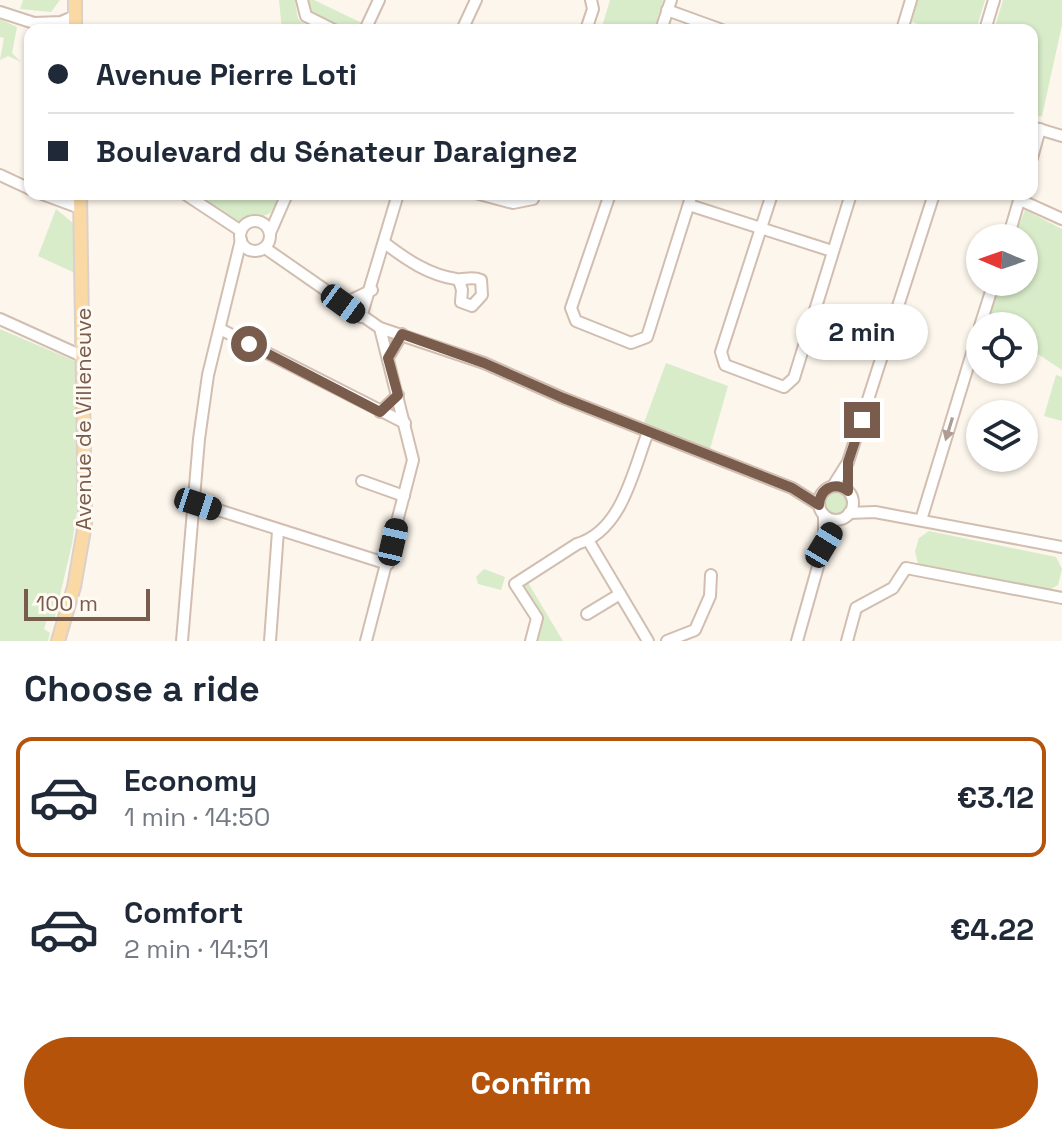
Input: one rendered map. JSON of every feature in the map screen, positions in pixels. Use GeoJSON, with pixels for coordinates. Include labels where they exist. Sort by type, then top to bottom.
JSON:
{"type":"FeatureCollection","features":[{"type":"Feature","properties":{"kind":"main road"},"geometry":{"type":"LineString","coordinates":[[75,0],[75,23]]}},
{"type":"Feature","properties":{"kind":"main road","name":"Avenue de Villeneuve"},"geometry":{"type":"LineString","coordinates":[[58,641],[74,587],[85,524],[80,200]]}},
{"type":"Feature","properties":{"kind":"street"},"geometry":{"type":"LineString","coordinates":[[302,0],[306,16],[322,24]]}},
{"type":"Feature","properties":{"kind":"street"},"geometry":{"type":"LineString","coordinates":[[368,24],[379,0]]}},
{"type":"Feature","properties":{"kind":"street"},"geometry":{"type":"LineString","coordinates":[[465,24],[476,0]]}},
{"type":"Feature","properties":{"kind":"street"},"geometry":{"type":"LineString","coordinates":[[904,24],[911,0]]}},
{"type":"Feature","properties":{"kind":"street"},"geometry":{"type":"LineString","coordinates":[[987,24],[994,0]]}},
{"type":"Feature","properties":{"kind":"street"},"geometry":{"type":"LineString","coordinates":[[588,24],[593,3]]}},
{"type":"Feature","properties":{"kind":"street"},"geometry":{"type":"LineString","coordinates":[[669,5],[709,24]]}},
{"type":"Feature","properties":{"kind":"street"},"geometry":{"type":"LineString","coordinates":[[0,12],[30,24]]}},
{"type":"Feature","properties":{"kind":"street"},"geometry":{"type":"LineString","coordinates":[[52,24],[75,23]]}},
{"type":"Feature","properties":{"kind":"street"},"geometry":{"type":"LineString","coordinates":[[1038,129],[1062,136]]}},
{"type":"Feature","properties":{"kind":"street"},"geometry":{"type":"LineString","coordinates":[[0,175],[24,186]]}},
{"type":"Feature","properties":{"kind":"street"},"geometry":{"type":"LineString","coordinates":[[58,200],[80,208]]}},
{"type":"Feature","properties":{"kind":"street"},"geometry":{"type":"LineString","coordinates":[[193,200],[260,249],[380,328],[484,363],[792,488],[822,510],[844,516],[875,512],[1062,547]]}},
{"type":"Feature","properties":{"kind":"street"},"geometry":{"type":"LineString","coordinates":[[236,263],[260,249],[284,200]]}},
{"type":"Feature","properties":{"kind":"street"},"geometry":{"type":"LineString","coordinates":[[361,317],[386,244],[397,200]]}},
{"type":"Feature","properties":{"kind":"street"},"geometry":{"type":"LineString","coordinates":[[502,200],[513,203],[528,200]]}},
{"type":"Feature","properties":{"kind":"street"},"geometry":{"type":"LineString","coordinates":[[608,200],[571,308],[576,321],[631,343],[647,337],[690,200],[832,251]]}},
{"type":"Feature","properties":{"kind":"street"},"geometry":{"type":"LineString","coordinates":[[770,200],[721,352],[725,365],[784,387],[794,378],[849,200]]}},
{"type":"Feature","properties":{"kind":"street"},"geometry":{"type":"LineString","coordinates":[[824,545],[822,510],[828,489],[848,462],[932,200]]}},
{"type":"Feature","properties":{"kind":"street"},"geometry":{"type":"LineString","coordinates":[[1012,224],[1019,200]]}},
{"type":"Feature","properties":{"kind":"street"},"geometry":{"type":"LineString","coordinates":[[1026,200],[1062,219]]}},
{"type":"Feature","properties":{"kind":"street"},"geometry":{"type":"LineString","coordinates":[[182,641],[193,502],[208,375],[241,235],[250,222],[263,223],[277,214]]}},
{"type":"Feature","properties":{"kind":"street"},"geometry":{"type":"LineString","coordinates":[[263,223],[270,233]]}},
{"type":"Feature","properties":{"kind":"street"},"geometry":{"type":"LineString","coordinates":[[386,244],[413,264],[459,280]]}},
{"type":"Feature","properties":{"kind":"street"},"geometry":{"type":"LineString","coordinates":[[343,304],[372,290]]}},
{"type":"Feature","properties":{"kind":"street"},"geometry":{"type":"LineString","coordinates":[[0,319],[84,357]]}},
{"type":"Feature","properties":{"kind":"street"},"geometry":{"type":"LineString","coordinates":[[366,641],[413,460],[380,328]]}},
{"type":"Feature","properties":{"kind":"street"},"geometry":{"type":"LineString","coordinates":[[220,329],[405,423]]}},
{"type":"Feature","properties":{"kind":"street"},"geometry":{"type":"LineString","coordinates":[[388,358],[402,334]]}},
{"type":"Feature","properties":{"kind":"street"},"geometry":{"type":"LineString","coordinates":[[921,520],[966,373]]}},
{"type":"Feature","properties":{"kind":"street"},"geometry":{"type":"LineString","coordinates":[[380,412],[398,395]]}},
{"type":"Feature","properties":{"kind":"street"},"geometry":{"type":"LineString","coordinates":[[531,641],[537,618],[515,584],[588,540],[613,519],[648,432]]}},
{"type":"Feature","properties":{"kind":"street"},"geometry":{"type":"LineString","coordinates":[[797,641],[824,545],[844,516],[850,496],[848,462]]}},
{"type":"Feature","properties":{"kind":"street"},"geometry":{"type":"LineString","coordinates":[[362,481],[404,496]]}},
{"type":"Feature","properties":{"kind":"street"},"geometry":{"type":"LineString","coordinates":[[792,488],[828,489],[850,496],[875,512]]}},
{"type":"Feature","properties":{"kind":"street"},"geometry":{"type":"LineString","coordinates":[[193,502],[388,564]]}},
{"type":"Feature","properties":{"kind":"street"},"geometry":{"type":"LineString","coordinates":[[270,641],[278,531]]}},
{"type":"Feature","properties":{"kind":"street"},"geometry":{"type":"LineString","coordinates":[[588,540],[648,641]]}},
{"type":"Feature","properties":{"kind":"street"},"geometry":{"type":"LineString","coordinates":[[847,641],[856,608],[893,588],[906,568],[1062,598]]}},
{"type":"Feature","properties":{"kind":"street"},"geometry":{"type":"LineString","coordinates":[[667,641],[695,630],[710,596],[711,575]]}},
{"type":"Feature","properties":{"kind":"street"},"geometry":{"type":"LineString","coordinates":[[587,614],[620,594]]}},
{"type":"Feature","properties":{"kind":"green space"},"geometry":{"type":"Polygon","coordinates":[[[23,0],[60,0],[51,12],[20,9],[23,0]]]}},
{"type":"Feature","properties":{"kind":"green space"},"geometry":{"type":"Polygon","coordinates":[[[279,0],[295,0],[298,19],[305,24],[281,24],[279,0]]]}},
{"type":"Feature","properties":{"kind":"green space"},"geometry":{"type":"Polygon","coordinates":[[[308,0],[362,23],[331,24],[313,15],[308,0]]]}},
{"type":"Feature","properties":{"kind":"green space"},"geometry":{"type":"Polygon","coordinates":[[[610,0],[663,0],[656,24],[603,24],[610,0]]]}},
{"type":"Feature","properties":{"kind":"green space"},"geometry":{"type":"Polygon","coordinates":[[[917,0],[985,0],[978,24],[912,22],[917,0]]]}},
{"type":"Feature","properties":{"kind":"green space"},"geometry":{"type":"Polygon","coordinates":[[[1003,0],[1062,0],[1062,25],[1042,116],[1038,116],[1038,24],[996,24],[1003,0]]]}},
{"type":"Feature","properties":{"kind":"green space"},"geometry":{"type":"Polygon","coordinates":[[[0,19],[17,27],[12,53],[21,62],[8,56],[0,60],[4,38],[0,37],[0,19]]]}},
{"type":"Feature","properties":{"kind":"green space"},"geometry":{"type":"Polygon","coordinates":[[[203,200],[278,200],[267,215],[242,218],[240,222],[203,200]]]}},
{"type":"Feature","properties":{"kind":"green space"},"geometry":{"type":"Polygon","coordinates":[[[56,209],[73,223],[75,273],[38,256],[56,209]]]}},
{"type":"Feature","properties":{"kind":"green space"},"geometry":{"type":"Polygon","coordinates":[[[1025,210],[1062,229],[1062,370],[1038,354],[1038,312],[991,312],[996,296],[1038,296],[1038,224],[1020,224],[1025,210]]]}},
{"type":"Feature","properties":{"kind":"green space"},"geometry":{"type":"Polygon","coordinates":[[[0,329],[77,362],[79,497],[72,544],[54,621],[47,619],[44,629],[50,633],[48,641],[0,641],[0,329]]]}},
{"type":"Feature","properties":{"kind":"green space"},"geometry":{"type":"Polygon","coordinates":[[[666,363],[728,386],[710,449],[644,423],[666,363]]]}},
{"type":"Feature","properties":{"kind":"green space"},"geometry":{"type":"Polygon","coordinates":[[[1056,375],[1062,377],[1062,421],[1044,416],[1056,375]]]}},
{"type":"Feature","properties":{"kind":"green space"},"geometry":{"type":"Polygon","coordinates":[[[836,491],[844,495],[848,503],[844,511],[836,515],[828,511],[824,503],[828,495],[836,491]]]}},
{"type":"Feature","properties":{"kind":"green space"},"geometry":{"type":"Polygon","coordinates":[[[929,531],[1056,557],[1062,569],[1058,585],[1049,590],[918,564],[915,551],[919,538],[929,531]]]}},
{"type":"Feature","properties":{"kind":"green space"},"geometry":{"type":"Polygon","coordinates":[[[484,569],[505,577],[501,590],[478,584],[476,577],[484,569]]]}},
{"type":"Feature","properties":{"kind":"green space"},"geometry":{"type":"Polygon","coordinates":[[[527,581],[563,641],[536,641],[538,632],[521,589],[527,581]]]}},
{"type":"Feature","properties":{"kind":"route"},"geometry":{"type":"LineString","coordinates":[[249,344],[380,412],[398,395],[388,358],[402,334],[484,363],[563,398],[792,488],[819,505],[821,495],[827,488],[838,486],[848,491],[848,462],[862,420]]}}]}
